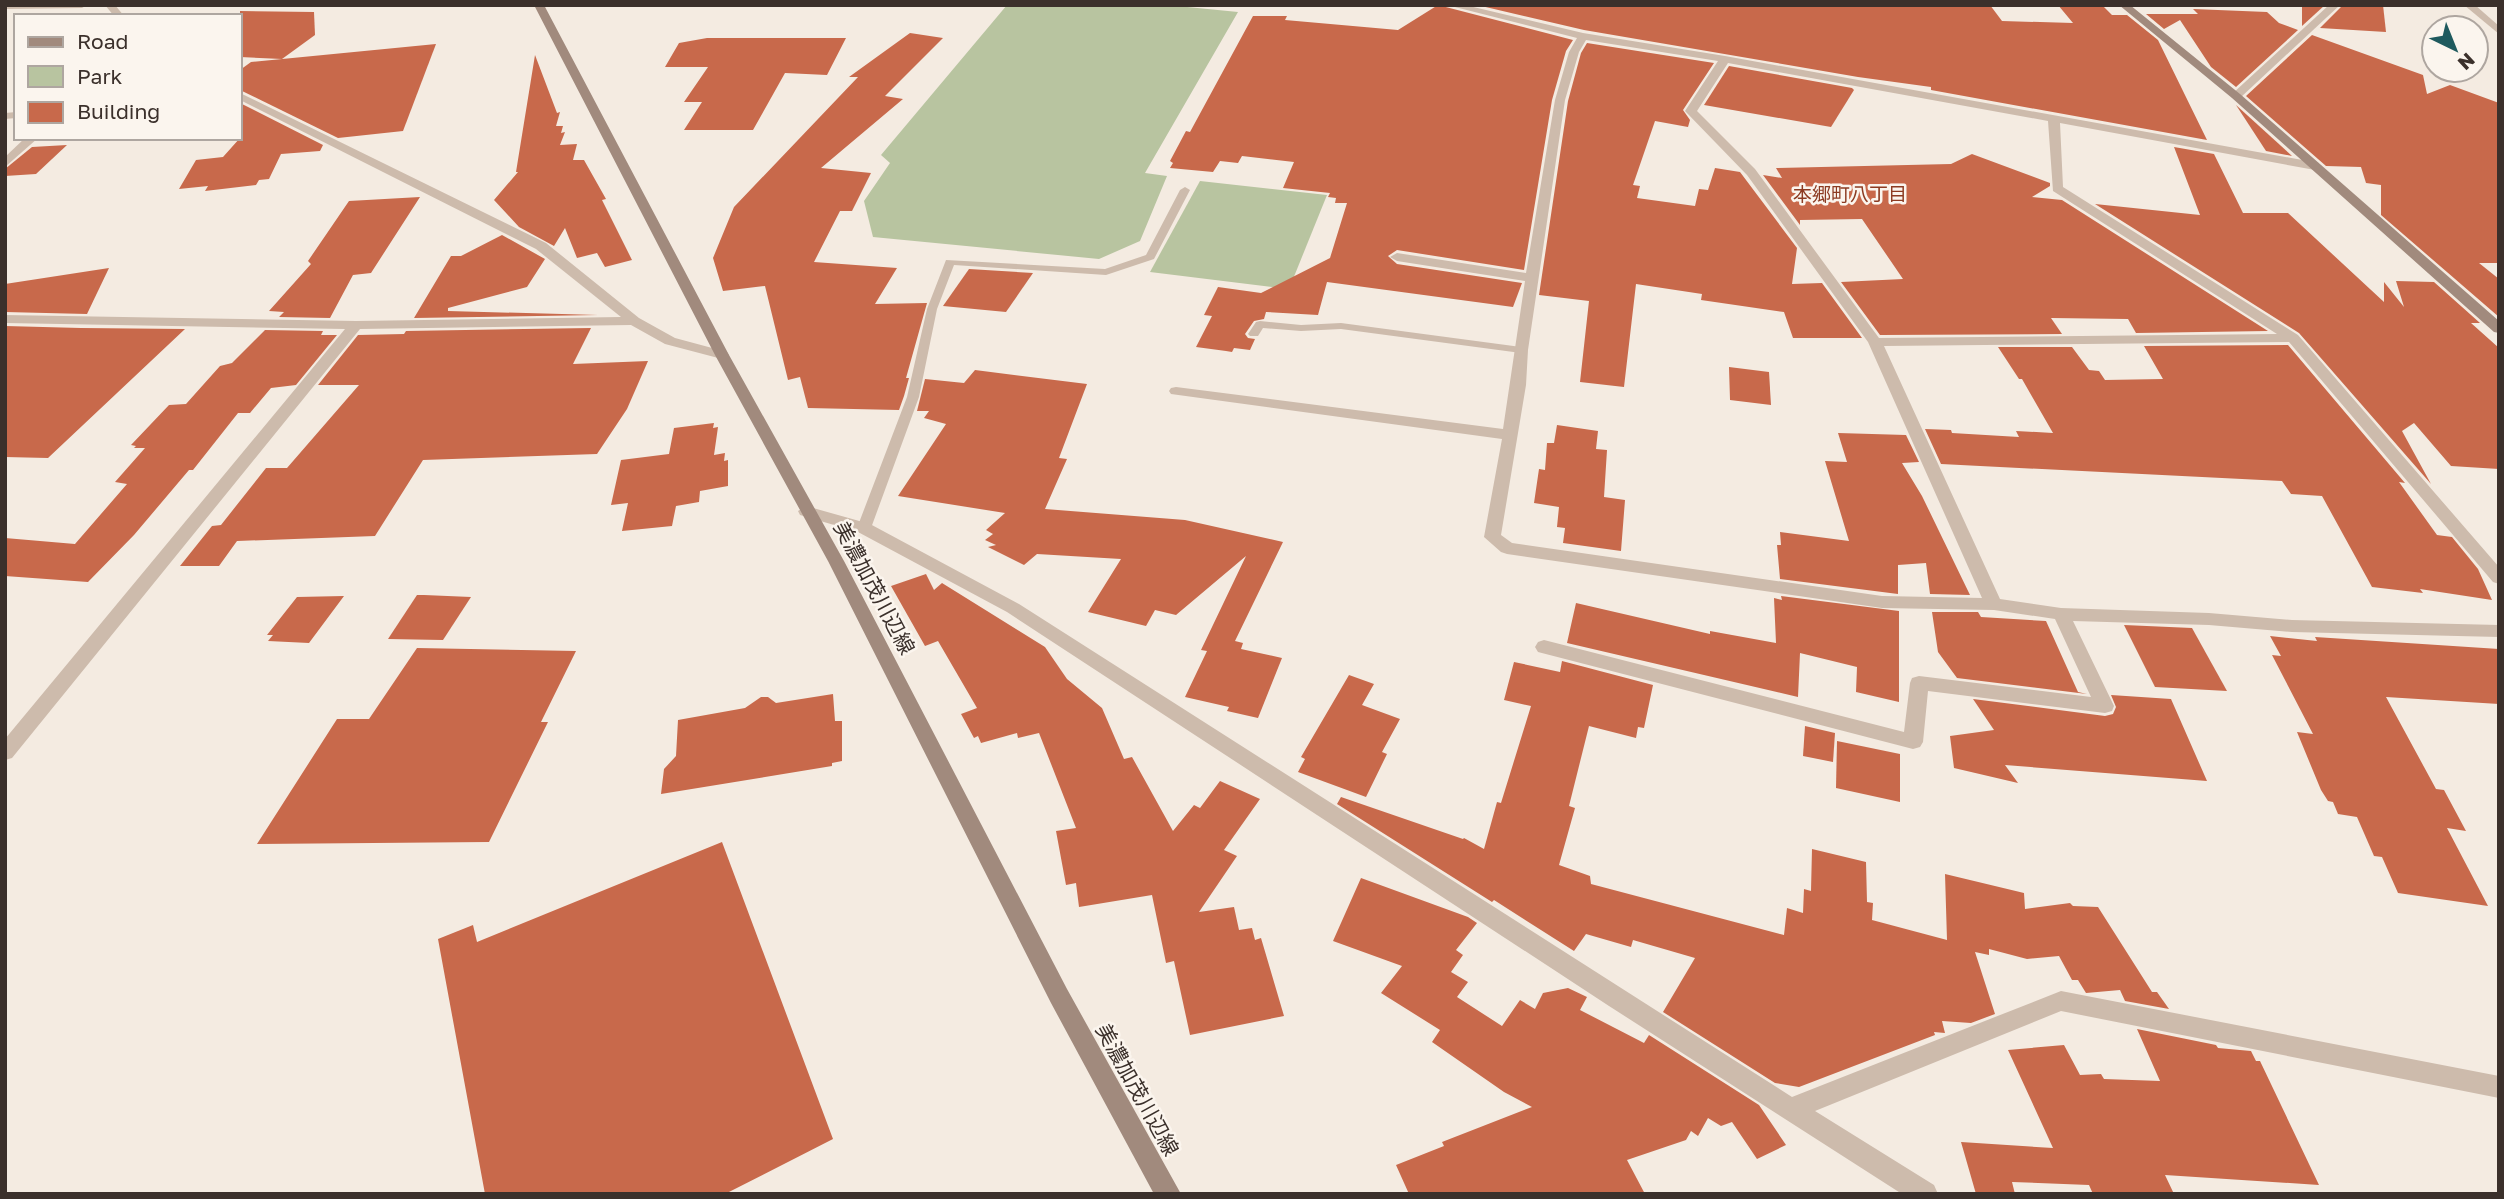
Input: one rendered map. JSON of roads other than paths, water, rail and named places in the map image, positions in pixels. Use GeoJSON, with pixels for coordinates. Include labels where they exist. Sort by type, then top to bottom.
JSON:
{"type":"FeatureCollection","features":[{"type":"Feature","properties":{"kind":"main road","name":"美濃加茂川辺線"},"geometry":{"type":"LineString","coordinates":[[539,5],[722,355],[836,562],[1059,996],[1168,1194]]}},
{"type":"Feature","properties":{"kind":"main road"},"geometry":{"type":"LineString","coordinates":[[2124,5],[2236,96],[2499,329]]}},
{"type":"Feature","properties":{"kind":"street"},"geometry":{"type":"LineString","coordinates":[[5,6],[82,5]]}},
{"type":"Feature","properties":{"kind":"street"},"geometry":{"type":"LineString","coordinates":[[1452,5],[1583,36],[1725,59],[2315,166]]}},
{"type":"Feature","properties":{"kind":"street"},"geometry":{"type":"LineString","coordinates":[[2236,96],[2335,5]]}},
{"type":"Feature","properties":{"kind":"street"},"geometry":{"type":"LineString","coordinates":[[2469,5],[2499,31]]}},
{"type":"Feature","properties":{"kind":"street"},"geometry":{"type":"LineString","coordinates":[[1583,36],[1574,52],[1560,100],[1521,350],[1519,385],[1492,537],[1507,548],[1882,602],[1994,604],[2061,614],[2209,619],[2292,626],[2499,631]]}},
{"type":"Feature","properties":{"kind":"street"},"geometry":{"type":"LineString","coordinates":[[1725,59],[1691,111],[1751,172],[1875,342],[1994,604]]}},
{"type":"Feature","properties":{"kind":"street"},"geometry":{"type":"LineString","coordinates":[[242,97],[541,246],[634,321],[670,341],[722,355]]}},
{"type":"Feature","properties":{"kind":"street"},"geometry":{"type":"LineString","coordinates":[[2054,118],[2057,188],[2292,338],[2499,578]]}},
{"type":"Feature","properties":{"kind":"street"},"geometry":{"type":"LineString","coordinates":[[5,164],[30,140]]}},
{"type":"Feature","properties":{"kind":"street"},"geometry":{"type":"LineString","coordinates":[[1396,257],[1532,278]]}},
{"type":"Feature","properties":{"kind":"street"},"geometry":{"type":"LineString","coordinates":[[5,319],[356,326],[634,321]]}},
{"type":"Feature","properties":{"kind":"street"},"geometry":{"type":"LineString","coordinates":[[5,753],[356,326]]}},
{"type":"Feature","properties":{"kind":"street"},"geometry":{"type":"LineString","coordinates":[[1875,342],[2292,338]]}},
{"type":"Feature","properties":{"kind":"street"},"geometry":{"type":"LineString","coordinates":[[1176,391],[1510,435]]}},
{"type":"Feature","properties":{"kind":"street"},"geometry":{"type":"LineString","coordinates":[[806,511],[864,528],[1013,608],[1268,775],[1925,1194]]}},
{"type":"Feature","properties":{"kind":"street"},"geometry":{"type":"LineString","coordinates":[[1544,647],[1913,742],[1919,683],[2105,706],[2061,614]]}},
{"type":"Feature","properties":{"kind":"street"},"geometry":{"type":"LineString","coordinates":[[1790,1109],[2061,1001],[2499,1087]]}},
{"type":"Feature","properties":{"kind":"lane"},"geometry":{"type":"LineString","coordinates":[[864,528],[913,397],[932,309],[950,262],[1106,272],[1150,257],[1185,190]]}},
{"type":"Feature","properties":{"kind":"lane"},"geometry":{"type":"LineString","coordinates":[[1254,334],[1259,324],[1301,328],[1341,326],[1521,350]]}},
{"type":"Feature","properties":{"kind":"railway"},"geometry":{"type":"LineString","coordinates":[[2496,5],[2499,8]]}},
{"type":"Feature","properties":{"kind":"district","name":"本郷町八丁目"},"geometry":{"type":"Point","coordinates":[1850,194]}}]}
